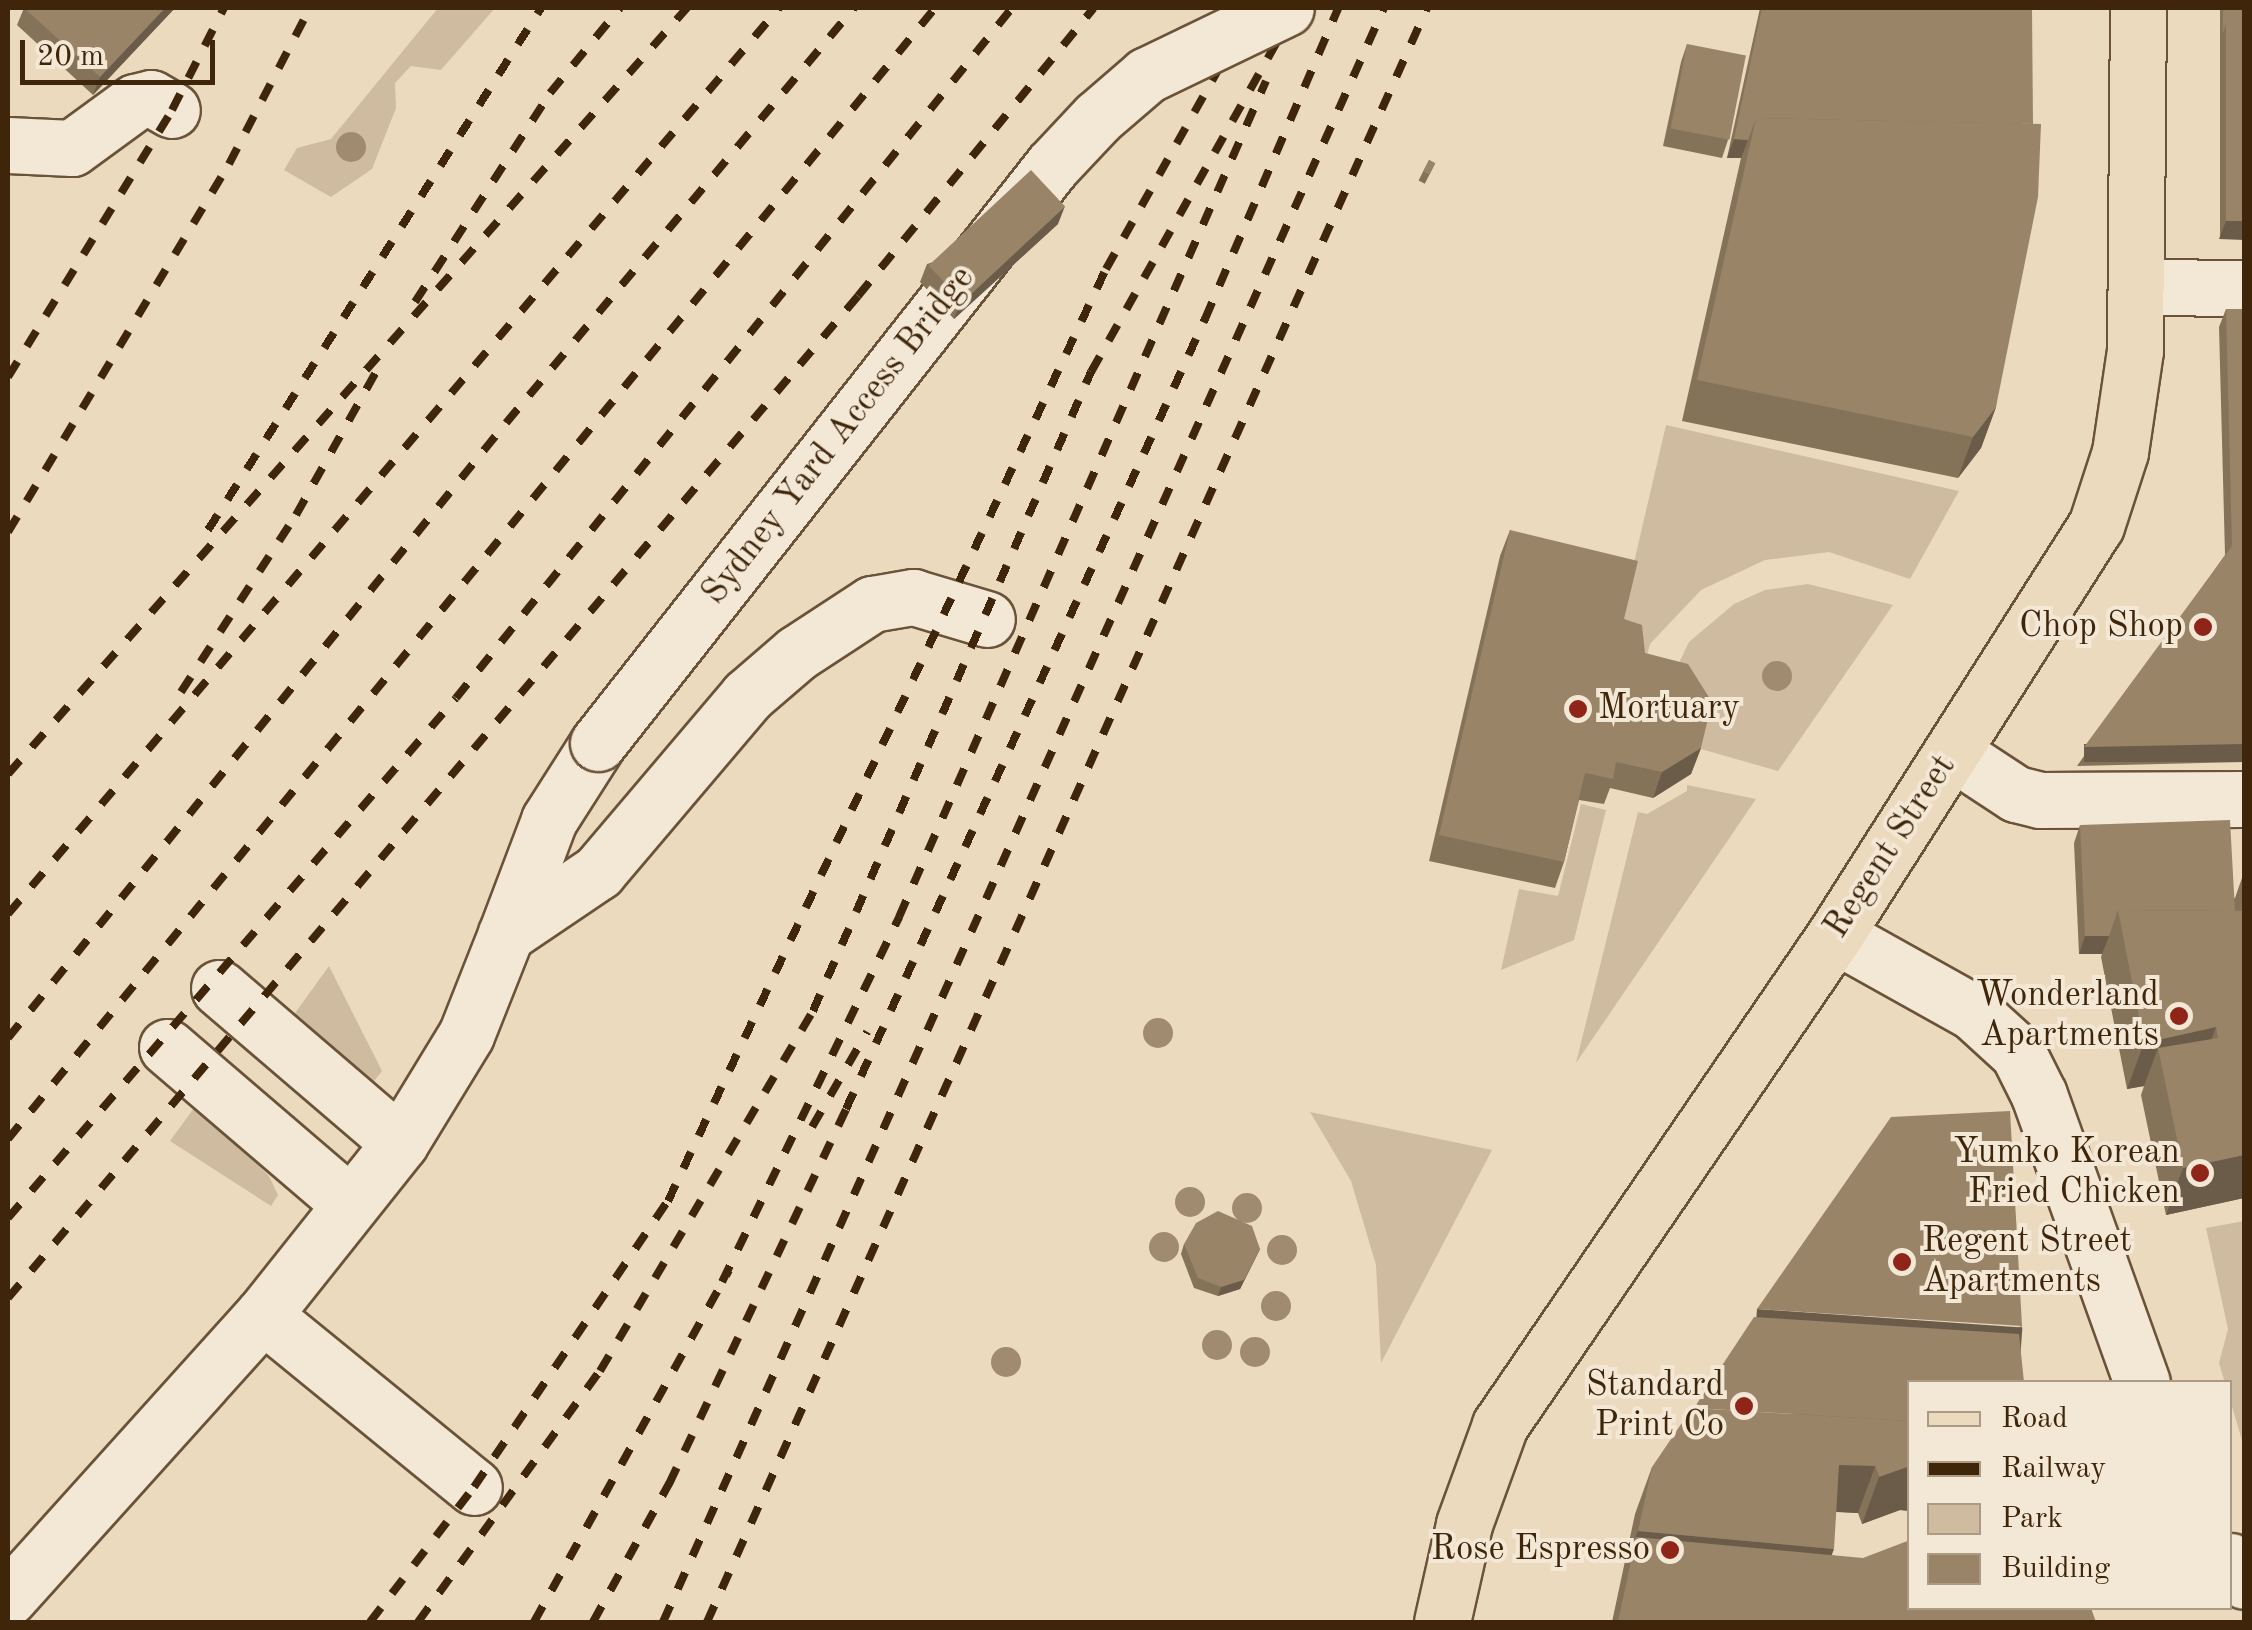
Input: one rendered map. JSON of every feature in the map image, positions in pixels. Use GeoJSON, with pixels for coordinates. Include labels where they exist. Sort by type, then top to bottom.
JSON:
{"type":"FeatureCollection","features":[{"type":"Feature","properties":{"kind":"main road","name":"Regent Street"},"geometry":{"type":"LineString","coordinates":[[1442,1622],[1464,1524],[1500,1425],[1836,935],[2018,656],[2106,503],[2128,404],[2138,287],[2138,8]]}},
{"type":"Feature","properties":{"kind":"street","name":"Sydney Yard Access Bridge"},"geometry":{"type":"LineString","coordinates":[[8,1598],[263,1315],[400,1143],[466,1035],[549,820],[598,743],[1064,154],[1147,75],[1286,8]]}},
{"type":"Feature","properties":{"kind":"street"},"geometry":{"type":"LineString","coordinates":[[8,145],[72,148],[136,102],[151,98],[172,110]]}},
{"type":"Feature","properties":{"kind":"street"},"geometry":{"type":"LineString","coordinates":[[2138,287],[2244,288]]}},
{"type":"Feature","properties":{"kind":"street"},"geometry":{"type":"LineString","coordinates":[[506,934],[598,872],[747,696],[827,633],[872,604],[914,597],[987,618]]}},
{"type":"Feature","properties":{"kind":"street"},"geometry":{"type":"LineString","coordinates":[[1952,752],[2016,794],[2040,800],[2244,799]]}},
{"type":"Feature","properties":{"kind":"street"},"geometry":{"type":"LineString","coordinates":[[1836,935],[1973,1012],[2018,1053],[2039,1095],[2141,1380]]}},
{"type":"Feature","properties":{"kind":"street"},"geometry":{"type":"LineString","coordinates":[[219,988],[400,1143]]}},
{"type":"Feature","properties":{"kind":"street"},"geometry":{"type":"LineString","coordinates":[[168,1047],[350,1204]]}},
{"type":"Feature","properties":{"kind":"street"},"geometry":{"type":"LineString","coordinates":[[263,1315],[474,1487]]}},
{"type":"Feature","properties":{"kind":"street"},"geometry":{"type":"LineString","coordinates":[[2234,1622],[2244,1615]]}},
{"type":"Feature","properties":{"kind":"green space"},"geometry":{"type":"Polygon","coordinates":[[[438,8],[495,8],[441,70],[411,66],[395,83],[396,108],[372,169],[331,197],[284,170],[297,148],[331,139],[438,8]]]}},
{"type":"Feature","properties":{"kind":"green space"},"geometry":{"type":"Polygon","coordinates":[[[1666,425],[1959,491],[1910,579],[1829,552],[1765,560],[1701,590],[1650,644],[1637,694],[1611,661],[1666,425]]]}},
{"type":"Feature","properties":{"kind":"green space"},"geometry":{"type":"Polygon","coordinates":[[[1808,584],[1893,605],[1778,771],[1694,747],[1678,665],[1689,642],[1734,604],[1765,590],[1808,584]]]}},
{"type":"Feature","properties":{"kind":"green space"},"geometry":{"type":"Polygon","coordinates":[[[1687,785],[1756,799],[1576,1063],[1638,812],[1647,814],[1687,791],[1687,785]]]}},
{"type":"Feature","properties":{"kind":"green space"},"geometry":{"type":"Polygon","coordinates":[[[1581,804],[1606,810],[1574,940],[1501,970],[1519,889],[1558,896],[1581,804]]]}},
{"type":"Feature","properties":{"kind":"green space"},"geometry":{"type":"Polygon","coordinates":[[[329,966],[382,1071],[370,1086],[285,1027],[329,966]]]}},
{"type":"Feature","properties":{"kind":"green space"},"geometry":{"type":"Polygon","coordinates":[[[197,1104],[269,1176],[278,1195],[271,1206],[170,1141],[197,1104]]]}},
{"type":"Feature","properties":{"kind":"green space"},"geometry":{"type":"Polygon","coordinates":[[[1310,1112],[1492,1150],[1381,1363],[1376,1265],[1351,1181],[1310,1112]]]}},
{"type":"Feature","properties":{"kind":"green space"},"geometry":{"type":"Polygon","coordinates":[[[2244,1221],[2244,1447],[2232,1407],[2232,1380],[2224,1380],[2219,1363],[2228,1329],[2206,1228],[2244,1221]]]}},
{"type":"Feature","properties":{"kind":"building"},"geometry":{"type":"Polygon","coordinates":[[[24,8],[165,8],[100,77],[24,8]]]}},
{"type":"Feature","properties":{"kind":"building"},"geometry":{"type":"Polygon","coordinates":[[[1762,8],[2032,8],[2033,124],[1756,118],[1748,140],[1734,139],[1762,8]]]}},
{"type":"Feature","properties":{"kind":"building"},"geometry":{"type":"Polygon","coordinates":[[[2223,8],[2244,8],[2244,24],[2226,24],[2223,33],[2223,8]]]}},
{"type":"Feature","properties":{"kind":"building"},"geometry":{"type":"Polygon","coordinates":[[[2226,24],[2244,24],[2244,221],[2226,221],[2226,24]]]}},
{"type":"Feature","properties":{"kind":"building"},"geometry":{"type":"Polygon","coordinates":[[[1687,44],[1746,55],[1729,140],[1671,128],[1687,44]]]}},
{"type":"Feature","properties":{"kind":"building"},"geometry":{"type":"Polygon","coordinates":[[[1756,118],[2041,124],[2038,197],[1996,407],[1973,437],[1697,380],[1756,118]]]}},
{"type":"Feature","properties":{"kind":"building"},"geometry":{"type":"Polygon","coordinates":[[[1429,160],[1435,163],[1429,175],[1423,172],[1429,160]]]}},
{"type":"Feature","properties":{"kind":"building"},"geometry":{"type":"Polygon","coordinates":[[[1031,170],[1065,207],[963,302],[929,265],[1031,170]]]}},
{"type":"Feature","properties":{"kind":"building"},"geometry":{"type":"Polygon","coordinates":[[[2226,309],[2244,309],[2244,744],[2084,747],[2232,546],[2226,309]]]}},
{"type":"Feature","properties":{"kind":"building","name":"Mortuary"},"geometry":{"type":"Polygon","coordinates":[[[1510,530],[1638,561],[1624,619],[1642,625],[1645,653],[1688,664],[1712,702],[1701,748],[1662,772],[1616,762],[1613,779],[1585,773],[1564,862],[1439,835],[1510,530]]]}},
{"type":"Feature","properties":{"kind":"building"},"geometry":{"type":"Polygon","coordinates":[[[2230,820],[2235,911],[2118,910],[2109,936],[2085,936],[2080,825],[2230,820]]]}},
{"type":"Feature","properties":{"kind":"building","name":"Wonderland Apartments"},"geometry":{"type":"Polygon","coordinates":[[[2118,910],[2244,911],[2244,1155],[2183,1168],[2158,1048],[2218,1038],[2216,1027],[2144,1043],[2118,910]]]}},
{"type":"Feature","properties":{"kind":"building","name":"Regent Street Apartments"},"geometry":{"type":"Polygon","coordinates":[[[2010,1111],[2022,1326],[1757,1309],[1891,1117],[2010,1111]]]}},
{"type":"Feature","properties":{"kind":"building"},"geometry":{"type":"Polygon","coordinates":[[[1218,1211],[1252,1226],[1260,1249],[1244,1280],[1221,1287],[1198,1278],[1184,1244],[1196,1223],[1218,1211]]]}},
{"type":"Feature","properties":{"kind":"building"},"geometry":{"type":"Polygon","coordinates":[[[1754,1317],[2019,1334],[2024,1380],[1907,1380],[1907,1421],[1694,1408],[1754,1317]]]}},
{"type":"Feature","properties":{"kind":"building"},"geometry":{"type":"Polygon","coordinates":[[[1692,1408],[1907,1421],[1907,1467],[1879,1477],[1875,1466],[1839,1465],[1834,1549],[1638,1531],[1652,1467],[1692,1408]]]}},
{"type":"Feature","properties":{"kind":"building"},"geometry":{"type":"Polygon","coordinates":[[[1636,1537],[1863,1558],[1907,1541],[1907,1610],[2092,1610],[2096,1622],[1618,1622],[1636,1537]]]}},
{"type":"Feature","properties":{"kind":"railway"},"geometry":{"type":"LineString","coordinates":[[8,377],[172,110],[224,8]]}},
{"type":"Feature","properties":{"kind":"railway"},"geometry":{"type":"LineString","coordinates":[[8,532],[229,164],[310,8]]}},
{"type":"Feature","properties":{"kind":"railway"},"geometry":{"type":"LineString","coordinates":[[208,530],[541,8]]}},
{"type":"Feature","properties":{"kind":"railway"},"geometry":{"type":"LineString","coordinates":[[415,302],[550,93],[620,8]]}},
{"type":"Feature","properties":{"kind":"railway"},"geometry":{"type":"LineString","coordinates":[[8,774],[687,8]]}},
{"type":"Feature","properties":{"kind":"railway"},"geometry":{"type":"LineString","coordinates":[[8,914],[779,8]]}},
{"type":"Feature","properties":{"kind":"railway"},"geometry":{"type":"LineString","coordinates":[[8,1038],[506,423],[854,8]]}},
{"type":"Feature","properties":{"kind":"railway"},"geometry":{"type":"LineString","coordinates":[[8,1139],[935,8]]}},
{"type":"Feature","properties":{"kind":"railway"},"geometry":{"type":"LineString","coordinates":[[8,1218],[456,698],[1012,8]]}},
{"type":"Feature","properties":{"kind":"railway"},"geometry":{"type":"LineString","coordinates":[[8,1298],[858,296],[1094,8]]}},
{"type":"Feature","properties":{"kind":"railway"},"geometry":{"type":"LineString","coordinates":[[370,1622],[474,1487],[668,1201],[1106,269],[1253,8]]}},
{"type":"Feature","properties":{"kind":"railway"},"geometry":{"type":"LineString","coordinates":[[418,1622],[600,1371],[813,1011],[1091,372],[1296,8]]}},
{"type":"Feature","properties":{"kind":"railway"},"geometry":{"type":"LineString","coordinates":[[593,1622],[669,1484],[846,1109],[1205,319],[1338,8]]}},
{"type":"Feature","properties":{"kind":"railway"},"geometry":{"type":"LineString","coordinates":[[663,1622],[1384,8]]}},
{"type":"Feature","properties":{"kind":"railway"},"geometry":{"type":"LineString","coordinates":[[707,1622],[1427,8]]}},
{"type":"Feature","properties":{"kind":"railway"},"geometry":{"type":"LineString","coordinates":[[722,1282],[899,917],[1266,81]]}},
{"type":"Feature","properties":{"kind":"railway"},"geometry":{"type":"LineString","coordinates":[[181,692],[296,515],[376,372]]}},
{"type":"Feature","properties":{"kind":"railway"},"geometry":{"type":"LineString","coordinates":[[812,1127],[867,1032]]}},
{"type":"Feature","properties":{"kind":"railway"},"geometry":{"type":"LineString","coordinates":[[534,1622],[729,1270]]}},
{"type":"Feature","properties":{"kind":"place","name":"Chop Shop"},"geometry":{"type":"Point","coordinates":[2203,627]}},
{"type":"Feature","properties":{"kind":"place","name":"Mortuary"},"geometry":{"type":"Point","coordinates":[1578,709]}},
{"type":"Feature","properties":{"kind":"place","name":"Wonderland Apartments"},"geometry":{"type":"Point","coordinates":[2179,1016]}},
{"type":"Feature","properties":{"kind":"place","name":"Yumko Korean Fried Chicken"},"geometry":{"type":"Point","coordinates":[2200,1173]}},
{"type":"Feature","properties":{"kind":"place","name":"Regent Street Apartments"},"geometry":{"type":"Point","coordinates":[1902,1262]}},
{"type":"Feature","properties":{"kind":"place","name":"Standard Print Co"},"geometry":{"type":"Point","coordinates":[1744,1406]}},
{"type":"Feature","properties":{"kind":"place","name":"Rose Espresso"},"geometry":{"type":"Point","coordinates":[1670,1550]}}]}
